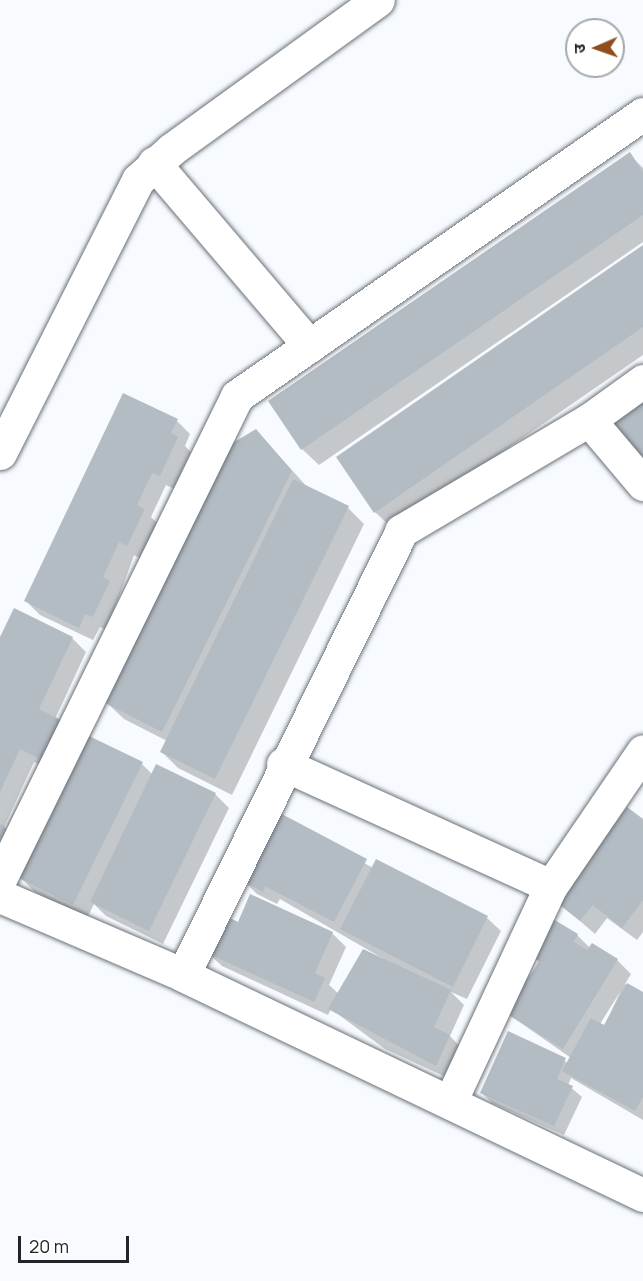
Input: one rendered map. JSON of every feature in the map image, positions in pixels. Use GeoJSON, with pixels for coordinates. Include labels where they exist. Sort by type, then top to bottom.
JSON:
{"type":"FeatureCollection","features":[{"type":"Feature","properties":{"kind":"street"},"geometry":{"type":"LineString","coordinates":[[0,453],[11,405],[127,196],[154,163],[378,0]]}},
{"type":"Feature","properties":{"kind":"street"},"geometry":{"type":"LineString","coordinates":[[0,879],[237,396],[643,115]]}},
{"type":"Feature","properties":{"kind":"street"},"geometry":{"type":"LineString","coordinates":[[154,163],[310,346]]}},
{"type":"Feature","properties":{"kind":"street"},"geometry":{"type":"LineString","coordinates":[[183,975],[283,764],[401,531],[589,420],[643,381]]}},
{"type":"Feature","properties":{"kind":"street"},"geometry":{"type":"LineString","coordinates":[[589,420],[643,484]]}},
{"type":"Feature","properties":{"kind":"street"},"geometry":{"type":"LineString","coordinates":[[452,1100],[551,886],[643,751]]}},
{"type":"Feature","properties":{"kind":"street"},"geometry":{"type":"LineString","coordinates":[[283,764],[551,886]]}},
{"type":"Feature","properties":{"kind":"street"},"geometry":{"type":"LineString","coordinates":[[0,896],[183,975],[452,1100],[643,1195]]}},
{"type":"Feature","properties":{"kind":"building"},"geometry":{"type":"Polygon","coordinates":[[[630,152],[643,172],[643,215],[301,450],[268,401],[630,152]]]}},
{"type":"Feature","properties":{"kind":"building"},"geometry":{"type":"Polygon","coordinates":[[[643,245],[643,327],[374,513],[336,457],[643,245]]]}},
{"type":"Feature","properties":{"kind":"building"},"geometry":{"type":"Polygon","coordinates":[[[123,393],[178,419],[171,433],[178,437],[160,476],[152,473],[137,505],[145,509],[127,546],[119,542],[103,577],[110,581],[93,617],[85,614],[79,628],[24,601],[123,393]]]}},
{"type":"Feature","properties":{"kind":"building"},"geometry":{"type":"Polygon","coordinates":[[[643,400],[643,458],[614,423],[643,400]]]}},
{"type":"Feature","properties":{"kind":"building"},"geometry":{"type":"Polygon","coordinates":[[[256,429],[292,471],[162,732],[105,703],[226,447],[256,429]]]}},
{"type":"Feature","properties":{"kind":"building"},"geometry":{"type":"Polygon","coordinates":[[[293,479],[349,506],[215,779],[160,752],[293,479]]]}},
{"type":"Feature","properties":{"kind":"building"},"geometry":{"type":"Polygon","coordinates":[[[14,608],[73,637],[39,709],[61,720],[42,760],[20,749],[0,792],[0,637],[14,608]]]}},
{"type":"Feature","properties":{"kind":"building"},"geometry":{"type":"Polygon","coordinates":[[[89,736],[143,762],[73,905],[19,878],[89,736]]]}},
{"type":"Feature","properties":{"kind":"building"},"geometry":{"type":"Polygon","coordinates":[[[156,764],[216,793],[149,931],[90,902],[156,764]]]}},
{"type":"Feature","properties":{"kind":"building"},"geometry":{"type":"Polygon","coordinates":[[[627,807],[643,819],[643,900],[622,928],[593,905],[580,921],[556,902],[627,807]]]}},
{"type":"Feature","properties":{"kind":"building"},"geometry":{"type":"Polygon","coordinates":[[[278,812],[367,859],[334,922],[265,886],[263,892],[241,880],[278,812]]]}},
{"type":"Feature","properties":{"kind":"building"},"geometry":{"type":"Polygon","coordinates":[[[0,824],[5,827],[0,838],[0,824]]]}},
{"type":"Feature","properties":{"kind":"building"},"geometry":{"type":"Polygon","coordinates":[[[376,859],[488,916],[453,987],[340,929],[376,859]]]}},
{"type":"Feature","properties":{"kind":"building"},"geometry":{"type":"Polygon","coordinates":[[[250,894],[333,932],[315,973],[325,978],[314,1002],[207,953],[224,915],[238,922],[250,894]]]}},
{"type":"Feature","properties":{"kind":"building"},"geometry":{"type":"Polygon","coordinates":[[[553,919],[578,934],[574,942],[587,950],[592,943],[618,959],[563,1049],[499,1009],[519,976],[527,981],[539,961],[531,956],[553,919]]]}},
{"type":"Feature","properties":{"kind":"building"},"geometry":{"type":"Polygon","coordinates":[[[363,949],[451,990],[434,1027],[450,1035],[436,1066],[328,1009],[363,949]]]}},
{"type":"Feature","properties":{"kind":"building"},"geometry":{"type":"Polygon","coordinates":[[[627,983],[643,992],[643,1097],[635,1111],[562,1071],[591,1018],[604,1025],[627,983]]]}},
{"type":"Feature","properties":{"kind":"building"},"geometry":{"type":"Polygon","coordinates":[[[508,1031],[566,1058],[557,1079],[573,1086],[554,1126],[480,1093],[508,1031]]]}}]}
